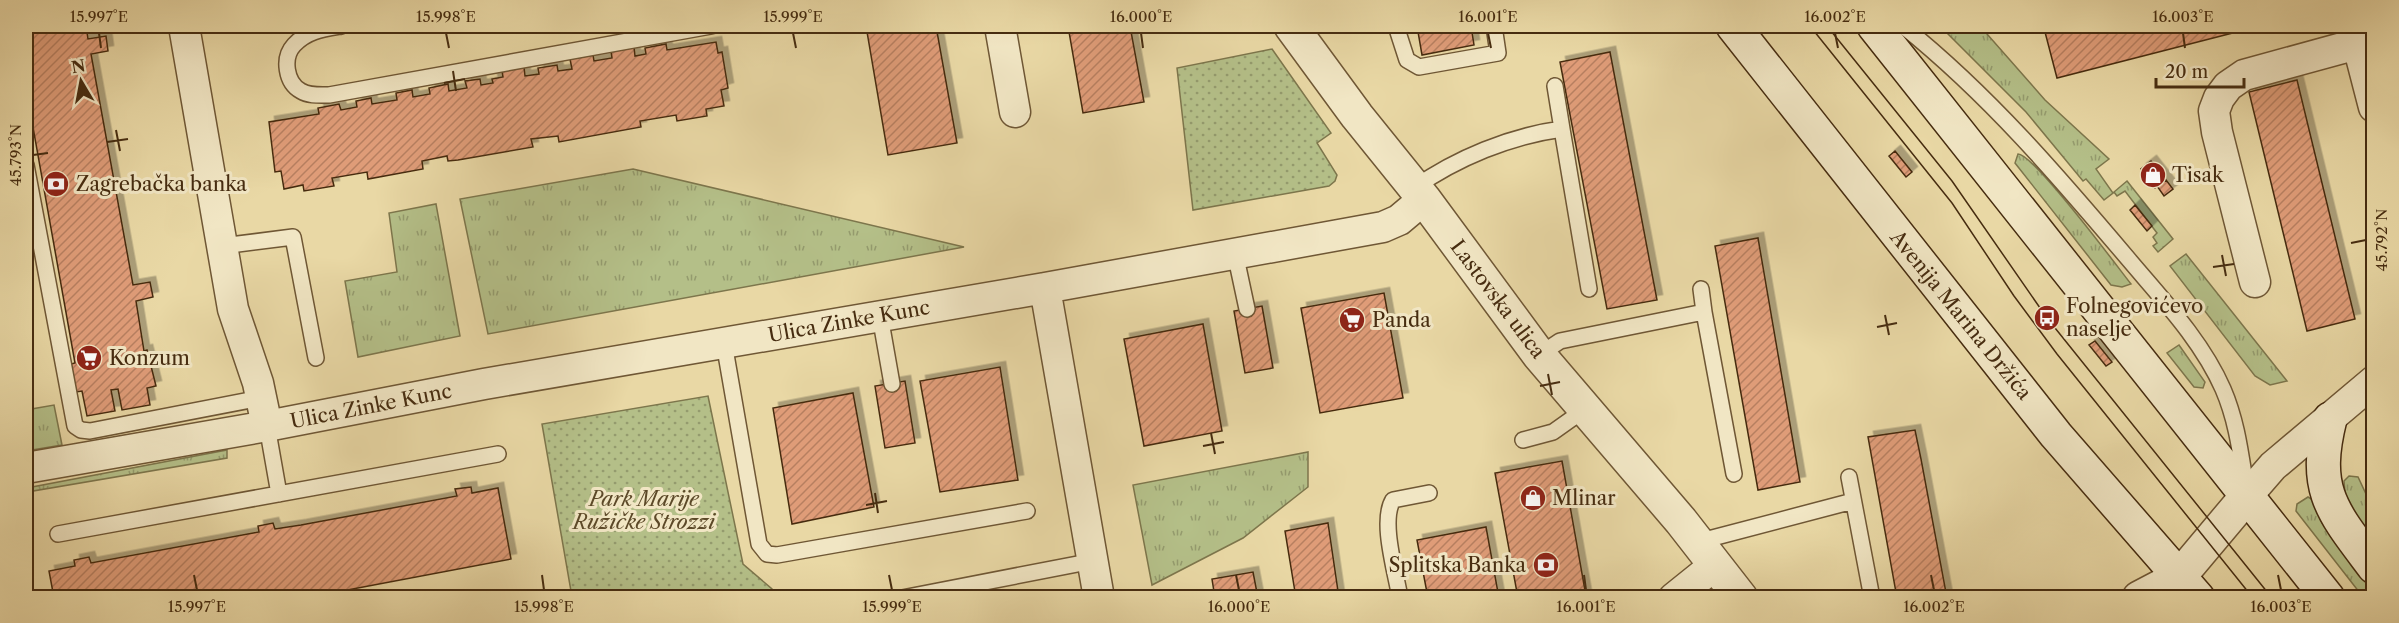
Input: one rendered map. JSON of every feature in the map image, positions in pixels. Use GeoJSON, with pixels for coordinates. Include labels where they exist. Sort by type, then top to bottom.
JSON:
{"type":"FeatureCollection","features":[{"type":"Feature","properties":{"kind":"main road"},"geometry":{"type":"LineString","coordinates":[[1874,26],[2328,597]]}},
{"type":"Feature","properties":{"kind":"main road","name":"Lastovska ulica"},"geometry":{"type":"LineString","coordinates":[[1300,29],[1539,356],[1741,597]]}},
{"type":"Feature","properties":{"kind":"main road","name":"Avenija Marina Držića"},"geometry":{"type":"LineString","coordinates":[[1734,31],[2183,591]]}},
{"type":"Feature","properties":{"kind":"main road"},"geometry":{"type":"LineString","coordinates":[[2330,419],[2323,447],[2322,470],[2327,497],[2343,526],[2373,567]]}},
{"type":"Feature","properties":{"kind":"main road"},"geometry":{"type":"LineString","coordinates":[[2139,597],[2183,591],[2247,496]]}},
{"type":"Feature","properties":{"kind":"street"},"geometry":{"type":"LineString","coordinates":[[184,26],[233,309],[264,412]]}},
{"type":"Feature","properties":{"kind":"street"},"geometry":{"type":"LineString","coordinates":[[1000,26],[1015,112]]}},
{"type":"Feature","properties":{"kind":"street"},"geometry":{"type":"LineString","coordinates":[[2255,282],[2217,132],[2214,111],[2218,98],[2228,86],[2244,75],[2355,35],[2373,107]]}},
{"type":"Feature","properties":{"kind":"street","name":"Ulica Zinke Kunc"},"geometry":{"type":"LineString","coordinates":[[26,468],[264,412],[484,384],[1045,288],[1383,226],[1399,220],[1419,193]]}},
{"type":"Feature","properties":{"kind":"street"},"geometry":{"type":"LineString","coordinates":[[1045,288],[1099,597]]}},
{"type":"Feature","properties":{"kind":"street"},"geometry":{"type":"LineString","coordinates":[[2247,496],[2273,466],[2373,381]]}},
{"type":"Feature","properties":{"kind":"street"},"geometry":{"type":"LineString","coordinates":[[1674,597],[1706,553]]}},
{"type":"Feature","properties":{"kind":"lane"},"geometry":{"type":"LineString","coordinates":[[341,26],[316,30],[292,47],[287,58],[287,71],[291,82],[300,91],[313,95],[329,95],[711,26]]}},
{"type":"Feature","properties":{"kind":"lane"},"geometry":{"type":"LineString","coordinates":[[1396,26],[1407,60],[1419,67],[1498,53],[1494,26]]}},
{"type":"Feature","properties":{"kind":"lane"},"geometry":{"type":"LineString","coordinates":[[1904,26],[2001,113],[2057,174],[2164,301],[2205,355],[2222,388],[2236,425],[2247,496]]}},
{"type":"Feature","properties":{"kind":"lane"},"geometry":{"type":"LineString","coordinates":[[1555,86],[1589,289]]}},
{"type":"Feature","properties":{"kind":"lane"},"geometry":{"type":"LineString","coordinates":[[1419,193],[1434,174],[1516,137],[1562,129]]}},
{"type":"Feature","properties":{"kind":"lane"},"geometry":{"type":"LineString","coordinates":[[26,165],[75,426],[81,430],[90,431],[264,412],[279,494]]}},
{"type":"Feature","properties":{"kind":"lane"},"geometry":{"type":"LineString","coordinates":[[222,246],[293,237],[316,358]]}},
{"type":"Feature","properties":{"kind":"lane"},"geometry":{"type":"LineString","coordinates":[[1235,253],[1247,309]]}},
{"type":"Feature","properties":{"kind":"lane"},"geometry":{"type":"LineString","coordinates":[[1701,289],[1734,474]]}},
{"type":"Feature","properties":{"kind":"lane"},"geometry":{"type":"LineString","coordinates":[[1539,356],[1560,341],[1704,312]]}},
{"type":"Feature","properties":{"kind":"lane"},"geometry":{"type":"LineString","coordinates":[[880,316],[892,384]]}},
{"type":"Feature","properties":{"kind":"lane"},"geometry":{"type":"LineString","coordinates":[[724,343],[759,544],[767,554],[777,555],[1027,511]]}},
{"type":"Feature","properties":{"kind":"lane"},"geometry":{"type":"LineString","coordinates":[[1523,440],[1553,432],[1584,410]]}},
{"type":"Feature","properties":{"kind":"lane"},"geometry":{"type":"LineString","coordinates":[[58,534],[498,454]]}},
{"type":"Feature","properties":{"kind":"lane"},"geometry":{"type":"LineString","coordinates":[[1849,477],[1872,597]]}},
{"type":"Feature","properties":{"kind":"lane"},"geometry":{"type":"LineString","coordinates":[[1400,597],[1387,525],[1388,508],[1393,500],[1429,492]]}},
{"type":"Feature","properties":{"kind":"lane"},"geometry":{"type":"LineString","coordinates":[[1706,553],[1853,501]]}},
{"type":"Feature","properties":{"kind":"lane"},"geometry":{"type":"LineString","coordinates":[[902,597],[1092,561]]}},
{"type":"Feature","properties":{"kind":"green space"},"geometry":{"type":"Polygon","coordinates":[[[1940,26],[1980,26],[2045,100],[2109,159],[2096,169],[2113,193],[2104,200],[2086,179],[2083,181],[2026,112],[1940,26]]]}},
{"type":"Feature","properties":{"kind":"green space"},"geometry":{"type":"Polygon","coordinates":[[[1272,49],[1331,133],[1317,143],[1337,175],[1335,181],[1329,186],[1193,210],[1177,68],[1272,49]]]}},
{"type":"Feature","properties":{"kind":"green space"},"geometry":{"type":"Polygon","coordinates":[[[2018,154],[2027,159],[2057,190],[2131,284],[2122,287],[2111,285],[2015,163],[2018,154]]]}},
{"type":"Feature","properties":{"kind":"green space"},"geometry":{"type":"Polygon","coordinates":[[[633,169],[964,247],[488,334],[460,199],[633,169]]]}},
{"type":"Feature","properties":{"kind":"green space"},"geometry":{"type":"Polygon","coordinates":[[[2127,181],[2173,239],[2158,252],[2153,246],[2157,243],[2153,237],[2157,233],[2125,191],[2117,196],[2114,192],[2127,181]]]}},
{"type":"Feature","properties":{"kind":"green space"},"geometry":{"type":"Polygon","coordinates":[[[436,204],[460,336],[358,357],[345,281],[397,272],[389,213],[436,204]]]}},
{"type":"Feature","properties":{"kind":"green space"},"geometry":{"type":"Polygon","coordinates":[[[2186,254],[2287,381],[2270,385],[2255,376],[2170,266],[2186,254]]]}},
{"type":"Feature","properties":{"kind":"green space"},"geometry":{"type":"Polygon","coordinates":[[[2179,345],[2205,382],[2203,388],[2194,387],[2167,353],[2179,345]]]}},
{"type":"Feature","properties":{"kind":"green space","name":"Park Marije Ružičke Strozzi"},"geometry":{"type":"Polygon","coordinates":[[[708,396],[743,564],[772,589],[773,597],[572,597],[542,424],[708,396]]]}},
{"type":"Feature","properties":{"kind":"green space"},"geometry":{"type":"Polygon","coordinates":[[[54,405],[62,445],[26,451],[26,410],[54,405]]]}},
{"type":"Feature","properties":{"kind":"green space"},"geometry":{"type":"Polygon","coordinates":[[[227,450],[227,458],[27,492],[32,487],[227,450]]]}},
{"type":"Feature","properties":{"kind":"green space"},"geometry":{"type":"Polygon","coordinates":[[[1308,452],[1308,487],[1243,538],[1152,585],[1133,485],[1308,452]]]}},
{"type":"Feature","properties":{"kind":"green space"},"geometry":{"type":"Polygon","coordinates":[[[2349,476],[2358,477],[2373,509],[2373,540],[2353,511],[2345,493],[2344,481],[2349,476]]]}},
{"type":"Feature","properties":{"kind":"green space"},"geometry":{"type":"Polygon","coordinates":[[[2308,497],[2313,500],[2322,523],[2373,590],[2373,597],[2363,597],[2296,511],[2297,504],[2308,497]]]}},
{"type":"Feature","properties":{"kind":"building"},"geometry":{"type":"Polygon","coordinates":[[[26,26],[86,26],[88,39],[106,36],[108,51],[91,54],[133,285],[150,282],[153,297],[136,301],[144,351],[147,350],[156,386],[147,388],[150,405],[122,410],[118,389],[111,390],[115,411],[87,416],[82,391],[76,392],[71,364],[75,363],[26,88],[26,26]]]}},
{"type":"Feature","properties":{"kind":"building"},"geometry":{"type":"Polygon","coordinates":[[[866,26],[936,26],[957,143],[888,155],[866,26]]]}},
{"type":"Feature","properties":{"kind":"building"},"geometry":{"type":"Polygon","coordinates":[[[1068,26],[1130,26],[1144,102],[1083,113],[1068,26]]]}},
{"type":"Feature","properties":{"kind":"building"},"geometry":{"type":"Polygon","coordinates":[[[1417,26],[1471,26],[1474,45],[1422,55],[1417,26]]]}},
{"type":"Feature","properties":{"kind":"building"},"geometry":{"type":"Polygon","coordinates":[[[2072,26],[2260,26],[2057,78],[2045,32],[2072,26]]]}},
{"type":"Feature","properties":{"kind":"building"},"geometry":{"type":"Polygon","coordinates":[[[716,42],[718,53],[722,52],[728,88],[721,90],[724,106],[706,109],[707,116],[677,121],[676,115],[640,121],[641,127],[559,142],[558,136],[531,139],[533,147],[458,160],[448,161],[447,156],[422,161],[423,169],[368,179],[367,172],[332,178],[334,186],[304,191],[303,185],[284,189],[281,171],[275,172],[269,122],[319,114],[318,108],[339,104],[341,110],[357,107],[356,101],[371,98],[372,104],[397,100],[396,93],[412,90],[413,97],[430,94],[429,88],[448,84],[449,91],[467,88],[465,81],[480,79],[481,85],[493,83],[492,79],[503,77],[502,71],[524,67],[525,76],[539,74],[538,68],[557,65],[558,71],[572,69],[570,59],[593,55],[594,61],[612,58],[611,51],[634,47],[635,56],[646,54],[645,48],[666,44],[667,50],[716,42]]]}},
{"type":"Feature","properties":{"kind":"building"},"geometry":{"type":"Polygon","coordinates":[[[1610,52],[1657,300],[1607,309],[1560,62],[1610,52]]]}},
{"type":"Feature","properties":{"kind":"building"},"geometry":{"type":"Polygon","coordinates":[[[2297,80],[2355,319],[2307,331],[2249,92],[2297,80]]]}},
{"type":"Feature","properties":{"kind":"building"},"geometry":{"type":"Polygon","coordinates":[[[1895,151],[1912,172],[1906,177],[1889,156],[1895,151]]]}},
{"type":"Feature","properties":{"kind":"building","name":"Tisak"},"geometry":{"type":"Polygon","coordinates":[[[2151,161],[2166,180],[2155,188],[2141,169],[2151,161]]]}},
{"type":"Feature","properties":{"kind":"building"},"geometry":{"type":"Polygon","coordinates":[[[2166,180],[2173,189],[2164,196],[2157,186],[2166,180]]]}},
{"type":"Feature","properties":{"kind":"building"},"geometry":{"type":"Polygon","coordinates":[[[2135,205],[2152,226],[2147,231],[2130,210],[2135,205]]]}},
{"type":"Feature","properties":{"kind":"building"},"geometry":{"type":"Polygon","coordinates":[[[1758,238],[1800,482],[1758,490],[1715,246],[1758,238]]]}},
{"type":"Feature","properties":{"kind":"building"},"geometry":{"type":"Polygon","coordinates":[[[1384,293],[1403,398],[1320,413],[1301,308],[1384,293]]]}},
{"type":"Feature","properties":{"kind":"building"},"geometry":{"type":"Polygon","coordinates":[[[1262,306],[1273,368],[1245,373],[1234,311],[1262,306]]]}},
{"type":"Feature","properties":{"kind":"building"},"geometry":{"type":"Polygon","coordinates":[[[1203,324],[1222,431],[1144,446],[1124,339],[1203,324]]]}},
{"type":"Feature","properties":{"kind":"building"},"geometry":{"type":"Polygon","coordinates":[[[2095,341],[2112,362],[2106,366],[2089,345],[2095,341]]]}},
{"type":"Feature","properties":{"kind":"building"},"geometry":{"type":"Polygon","coordinates":[[[1000,367],[1018,480],[940,492],[920,381],[1000,367]]]}},
{"type":"Feature","properties":{"kind":"building"},"geometry":{"type":"Polygon","coordinates":[[[905,381],[915,443],[885,448],[875,386],[905,381]]]}},
{"type":"Feature","properties":{"kind":"building"},"geometry":{"type":"Polygon","coordinates":[[[853,393],[874,507],[792,524],[773,408],[853,393]]]}},
{"type":"Feature","properties":{"kind":"building"},"geometry":{"type":"Polygon","coordinates":[[[1915,430],[1947,598],[1897,598],[1868,437],[1915,430]]]}},
{"type":"Feature","properties":{"kind":"building"},"geometry":{"type":"Polygon","coordinates":[[[1562,461],[1586,596],[1518,598],[1495,473],[1562,461]]]}},
{"type":"Feature","properties":{"kind":"building"},"geometry":{"type":"Polygon","coordinates":[[[471,487],[472,493],[498,488],[511,559],[305,598],[54,598],[49,571],[75,566],[74,560],[89,557],[91,563],[259,532],[258,526],[273,523],[275,529],[301,525],[457,496],[455,489],[471,487]]]}},
{"type":"Feature","properties":{"kind":"building"},"geometry":{"type":"Polygon","coordinates":[[[1328,523],[1339,598],[1296,598],[1285,531],[1328,523]]]}},
{"type":"Feature","properties":{"kind":"building"},"geometry":{"type":"Polygon","coordinates":[[[1486,527],[1499,598],[1428,598],[1417,540],[1486,527]]]}},
{"type":"Feature","properties":{"kind":"building"},"geometry":{"type":"Polygon","coordinates":[[[1253,572],[1258,598],[1215,598],[1212,579],[1253,572]]]}},
{"type":"Feature","properties":{"kind":"tram line"},"geometry":{"type":"LineString","coordinates":[[1810,26],[1952,203],[2014,296],[2057,354],[2253,598]]}},
{"type":"Feature","properties":{"kind":"tram line"},"geometry":{"type":"LineString","coordinates":[[1827,26],[1952,181],[2047,318],[2272,598]]}},
{"type":"Feature","properties":{"kind":"place","name":"Tisak"},"geometry":{"type":"Point","coordinates":[2153,175]}},
{"type":"Feature","properties":{"kind":"place","name":"Zagrebačka banka"},"geometry":{"type":"Point","coordinates":[56,184]}},
{"type":"Feature","properties":{"kind":"place","name":"Folnegovićevo naselje"},"geometry":{"type":"Point","coordinates":[2047,318]}},
{"type":"Feature","properties":{"kind":"place","name":"Panda"},"geometry":{"type":"Point","coordinates":[1352,320]}},
{"type":"Feature","properties":{"kind":"place","name":"Konzum"},"geometry":{"type":"Point","coordinates":[89,358]}},
{"type":"Feature","properties":{"kind":"place","name":"Mlinar"},"geometry":{"type":"Point","coordinates":[1533,498]}},
{"type":"Feature","properties":{"kind":"place","name":"Splitska Banka"},"geometry":{"type":"Point","coordinates":[1546,565]}}]}
